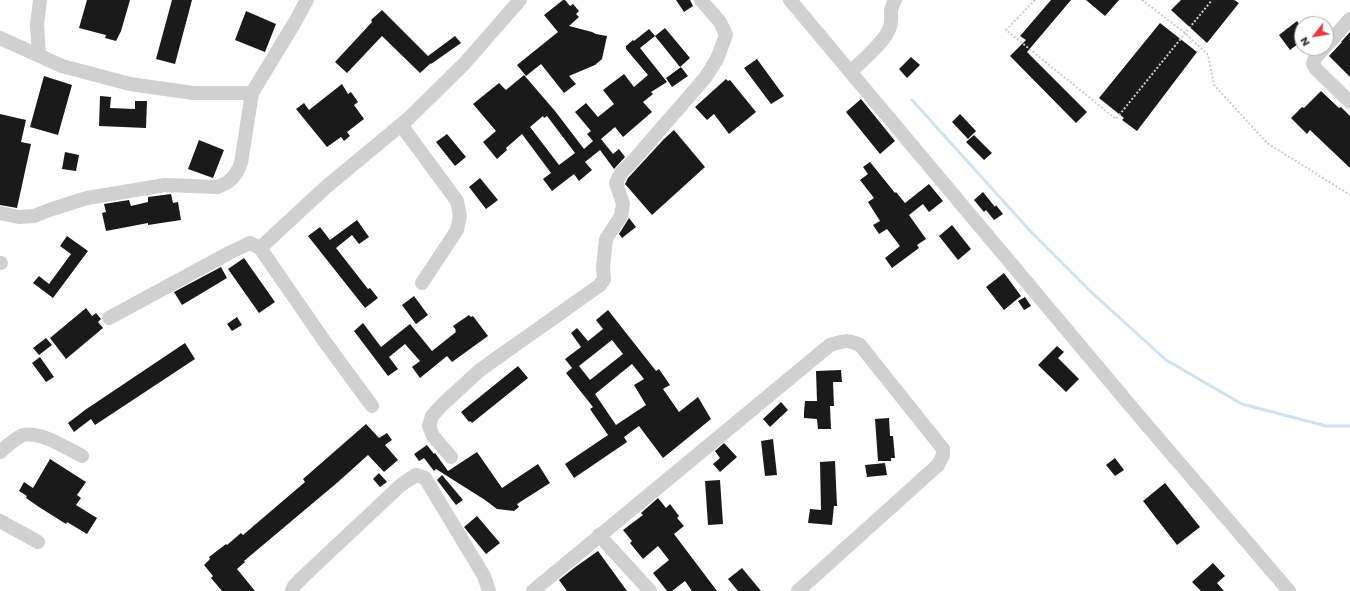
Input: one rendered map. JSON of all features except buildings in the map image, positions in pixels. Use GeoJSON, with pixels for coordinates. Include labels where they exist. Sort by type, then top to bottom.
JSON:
{"type":"FeatureCollection","features":[{"type":"Feature","properties":{"kind":"street"},"geometry":{"type":"LineString","coordinates":[[39,56],[37,25],[40,0]]}},
{"type":"Feature","properties":{"kind":"street"},"geometry":{"type":"LineString","coordinates":[[0,213],[19,217],[34,216],[52,208],[87,198],[165,185],[217,187],[225,185],[237,173],[241,163],[252,93],[307,0]]}},
{"type":"Feature","properties":{"kind":"street"},"geometry":{"type":"LineString","coordinates":[[260,248],[326,187],[401,125],[464,64],[520,0]]}},
{"type":"Feature","properties":{"kind":"street"},"geometry":{"type":"LineString","coordinates":[[451,457],[433,436],[428,426],[432,416],[480,370],[600,285],[604,280],[603,267],[606,239],[621,216],[623,204],[616,183],[621,173],[705,78],[717,59],[726,35],[720,22],[701,0]]}},
{"type":"Feature","properties":{"kind":"street"},"geometry":{"type":"LineString","coordinates":[[790,0],[1134,411],[1289,591]]}},
{"type":"Feature","properties":{"kind":"street"},"geometry":{"type":"LineString","coordinates":[[850,72],[879,44],[889,31],[892,24],[892,7],[895,0]]}},
{"type":"Feature","properties":{"kind":"street"},"geometry":{"type":"LineString","coordinates":[[1334,37],[1350,19]]}},
{"type":"Feature","properties":{"kind":"street"},"geometry":{"type":"LineString","coordinates":[[0,38],[62,66],[130,84],[193,93],[252,93]]}},
{"type":"Feature","properties":{"kind":"street"},"geometry":{"type":"LineString","coordinates":[[1317,56],[1313,64],[1321,74],[1350,102]]}},
{"type":"Feature","properties":{"kind":"street"},"geometry":{"type":"LineString","coordinates":[[401,125],[458,201],[460,216],[457,230],[422,283]]}},
{"type":"Feature","properties":{"kind":"street"},"geometry":{"type":"LineString","coordinates":[[109,318],[250,243],[260,248],[325,342],[372,406]]}},
{"type":"Feature","properties":{"kind":"street"},"geometry":{"type":"LineString","coordinates":[[533,591],[830,345],[841,341],[851,340],[860,345],[865,351],[943,449],[943,455],[938,465],[798,591]]}},
{"type":"Feature","properties":{"kind":"street"},"geometry":{"type":"LineString","coordinates":[[0,452],[22,436],[36,434],[82,456]]}},
{"type":"Feature","properties":{"kind":"street"},"geometry":{"type":"LineString","coordinates":[[292,591],[294,586],[306,574],[402,484],[416,475],[425,478],[484,576],[489,591]]}},
{"type":"Feature","properties":{"kind":"street"},"geometry":{"type":"LineString","coordinates":[[0,521],[38,542]]}},
{"type":"Feature","properties":{"kind":"street"},"geometry":{"type":"LineString","coordinates":[[599,535],[650,591]]}},
{"type":"Feature","properties":{"kind":"path"},"geometry":{"type":"LineString","coordinates":[[1035,0],[1006,30],[1116,119],[1212,0]]}},
{"type":"Feature","properties":{"kind":"path"},"geometry":{"type":"LineString","coordinates":[[1142,0],[1185,33],[1208,55],[1214,85],[1266,143],[1350,195]]}},
{"type":"Feature","properties":{"kind":"waterway"},"geometry":{"type":"LineString","coordinates":[[912,100],[1033,234],[1089,290],[1166,360],[1242,404],[1326,426],[1350,426]]}}]}
